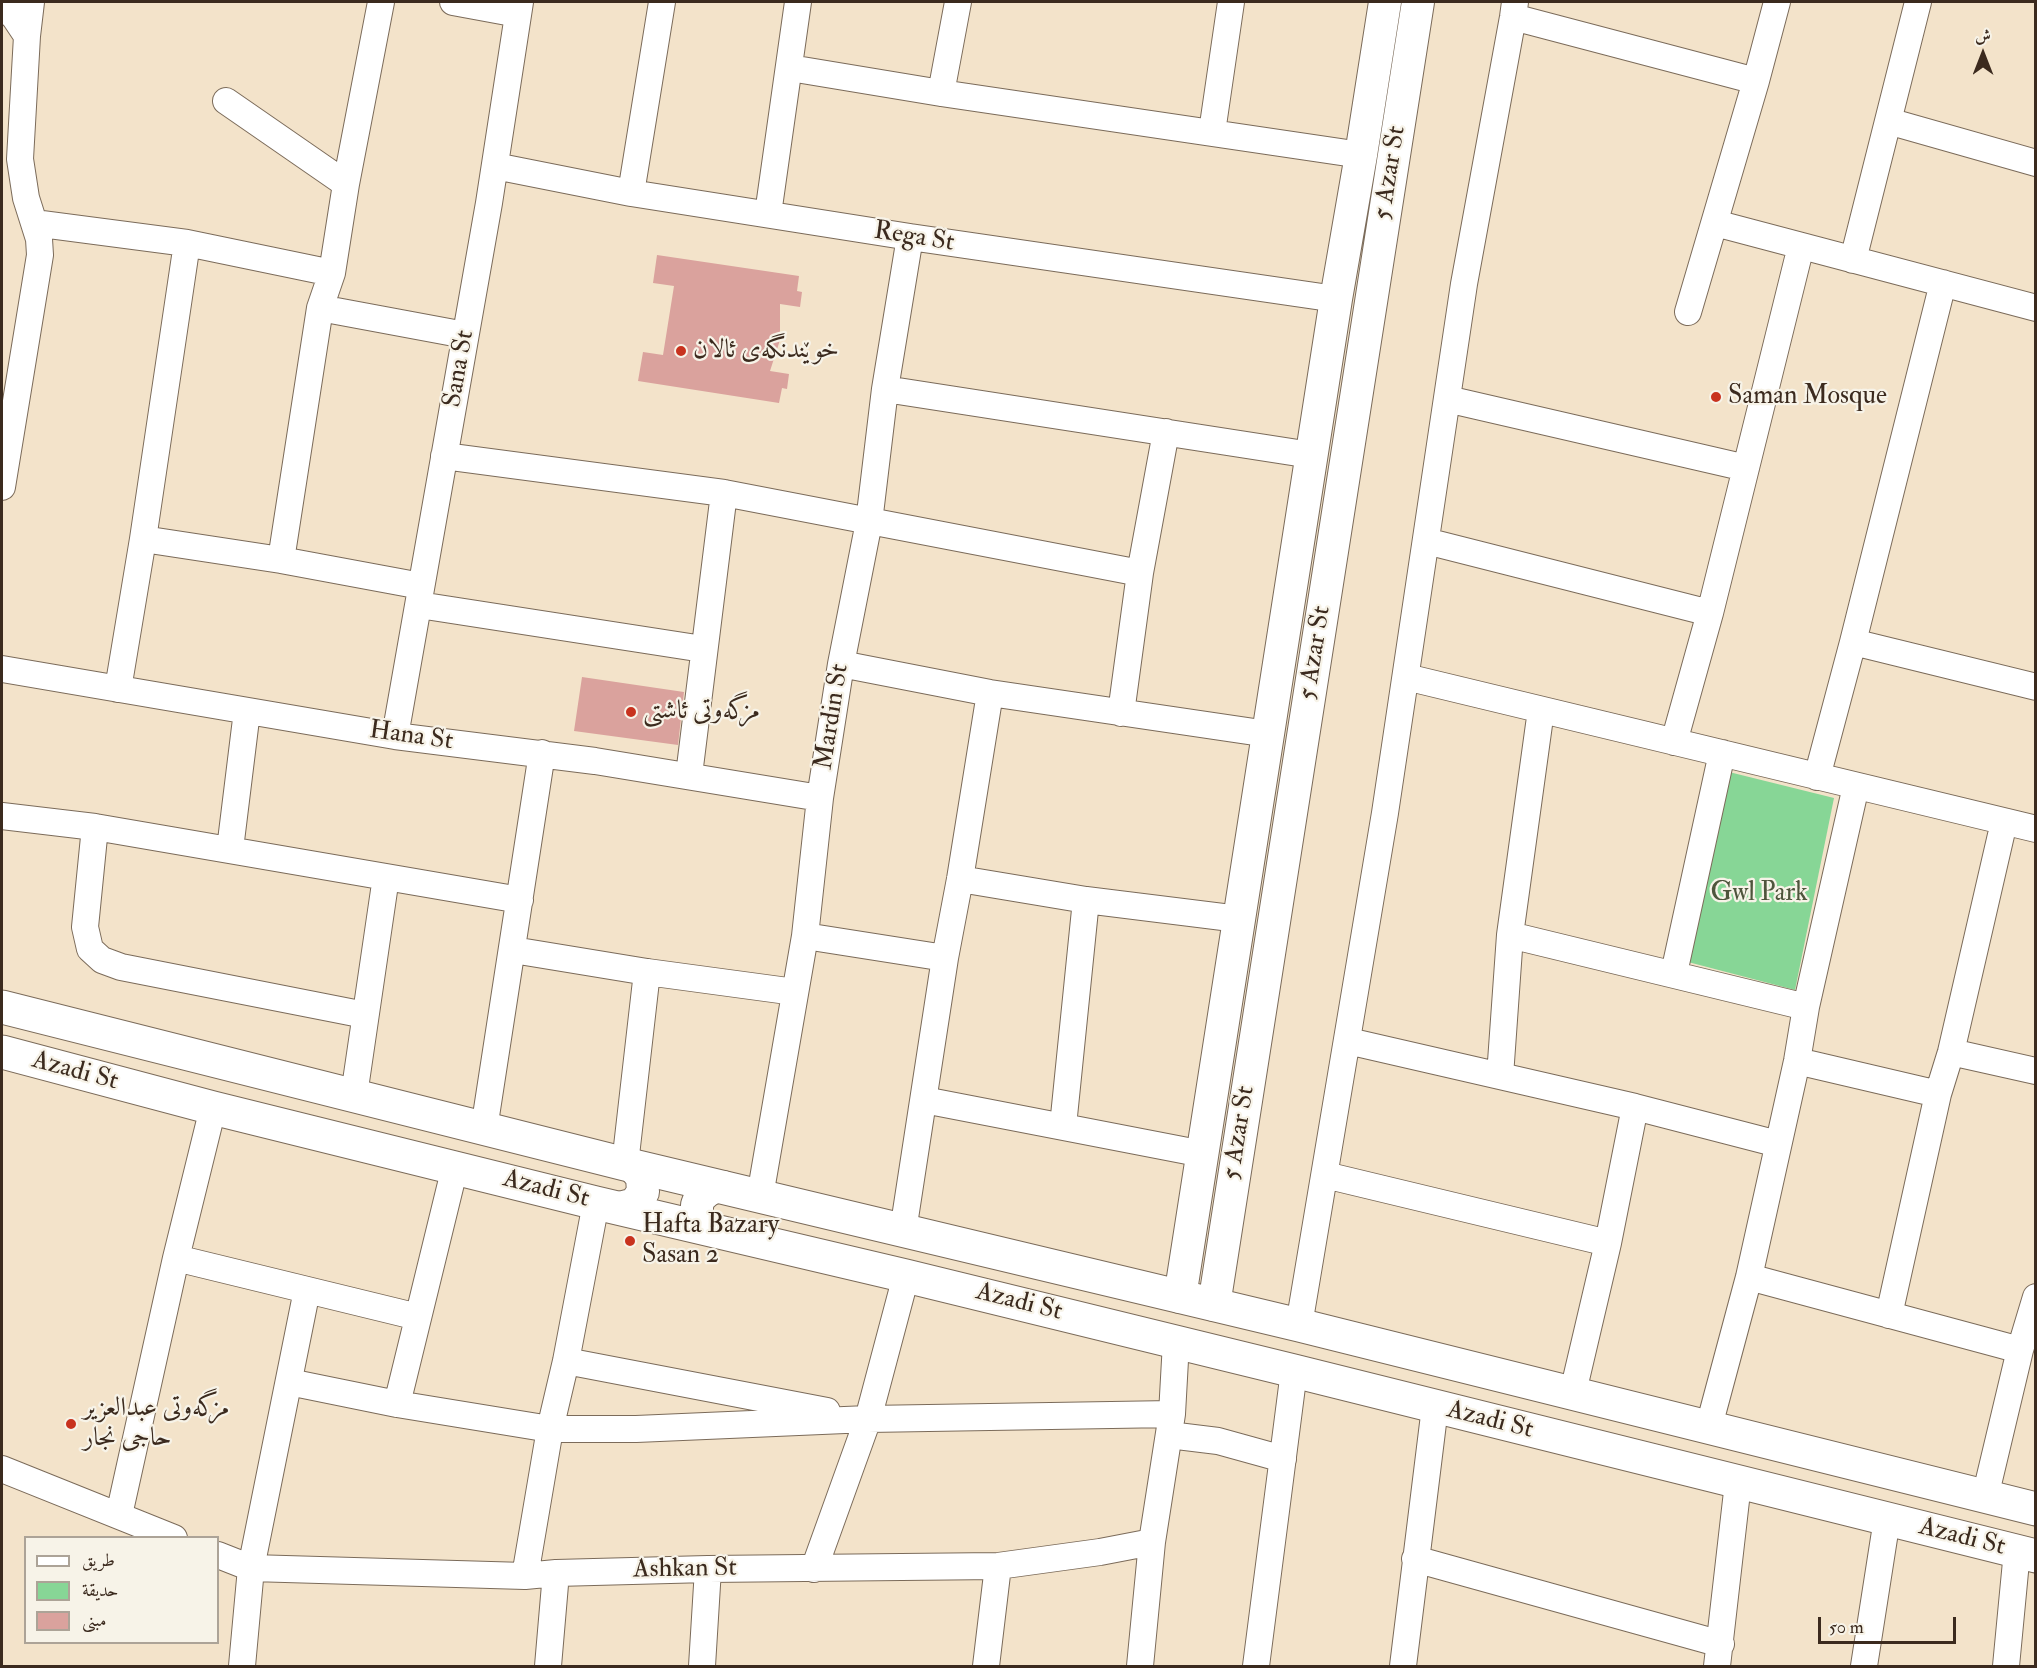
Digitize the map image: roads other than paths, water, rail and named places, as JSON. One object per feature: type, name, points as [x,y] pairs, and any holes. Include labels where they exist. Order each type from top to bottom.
[{"type":"highway","name":"Azadi St","points":[[2,1007],[629,1165],[1299,1325],[2036,1509]]},
{"type":"highway","name":"Azadi St","points":[[2,1052],[213,1108],[608,1206],[1176,1342],[2026,1554]]},
{"type":"highway","points":[[1792,1496],[1805,1487],[1810,1472],[1806,1456],[1801,1450]]},
{"type":"highway","points":[[1882,1518],[1867,1508],[1864,1494],[1865,1487],[1874,1476],[1887,1472]]},
{"type":"main road","name":"5 Azar St","points":[[1180,1297],[1311,455],[1385,2]]},
{"type":"main road","name":"5 Azar St","points":[[1214,1305],[1418,2]]},
{"type":"main road","points":[[1282,645],[1316,651]]},
{"type":"main road","points":[[608,1206],[635,1204],[643,1192],[642,1177],[629,1165]]},
{"type":"main road","points":[[715,1231],[707,1228],[701,1222],[697,1214],[697,1205],[700,1197],[707,1191],[715,1187],[723,1187]]},
{"type":"street","points":[[2,487],[40,255],[34,223],[11,158],[31,2]]},
{"type":"street","points":[[281,560],[320,308],[332,273],[346,184],[381,2]]},
{"type":"street","points":[[453,2],[519,8]]},
{"type":"street","points":[[631,193],[662,2]]},
{"type":"street","points":[[768,214],[798,2]]},
{"type":"street","points":[[941,93],[958,2]]},
{"type":"street","points":[[1212,132],[1231,2]]},
{"type":"street","points":[[1688,312],[1777,2]]},
{"type":"street","points":[[1853,260],[1918,2]]},
{"type":"street","points":[[2,4],[27,36]]},
{"type":"street","name":"Sana St","points":[[395,736],[495,166],[519,8]]},
{"type":"street","points":[[1299,1325],[1348,1041],[1406,677],[1464,284],[1514,9],[1756,81]]},
{"type":"street","points":[[790,68],[941,93],[1361,155]]},
{"type":"street","points":[[226,101],[346,184]]},
{"type":"street","points":[[1888,121],[2036,163]]},
{"type":"street","name":"Rega St","points":[[495,166],[631,193],[910,237],[1336,299]]},
{"type":"street","points":[[34,223],[187,243],[332,273]]},
{"type":"street","points":[[1715,223],[2036,308]]},
{"type":"street","name":"Mardin St","points":[[760,1196],[805,936],[820,798],[841,664],[869,522],[885,389],[910,237]]},
{"type":"street","points":[[118,689],[187,243]]},
{"type":"street","points":[[1674,742],[1710,614],[1801,246]]},
{"type":"street","points":[[1817,777],[1943,283]]},
{"type":"street","points":[[320,308],[465,335]]},
{"type":"street","points":[[885,389],[1311,455]]},
{"type":"street","points":[[1447,399],[1746,468]]},
{"type":"street","points":[[1121,713],[1140,573],[1166,432]]},
{"type":"street","points":[[444,456],[724,493],[1140,573]]},
{"type":"street","points":[[689,775],[724,493]]},
{"type":"street","points":[[143,539],[281,560],[420,596],[703,649]]},
{"type":"street","points":[[1426,541],[1710,614]]},
{"type":"street","points":[[1853,642],[2036,687]]},
{"type":"street","points":[[841,664],[990,693],[1268,734]]},
{"type":"street","name":"Hana St","points":[[2,669],[395,736],[542,753],[820,798]]},
{"type":"street","points":[[1406,677],[2036,829]]},
{"type":"street","points":[[903,1231],[945,958],[990,693]]},
{"type":"street","points":[[1500,1076],[1510,935],[1541,710]]},
{"type":"street","points":[[231,849],[247,711]]},
{"type":"street","points":[[484,1129],[542,753]]},
{"type":"street","points":[[1674,973],[1722,753]]},
{"type":"street","points":[[1708,1426],[1749,1277],[1856,786]]},
{"type":"street","points":[[2,816],[95,827],[231,849],[520,900]]},
{"type":"street","points":[[1888,1315],[1938,1094],[1951,1052],[2004,822]]},
{"type":"street","points":[[95,827],[85,927],[90,949],[102,960],[121,967],[365,1015]]},
{"type":"street","points":[[354,1095],[387,877]]},
{"type":"street","points":[[960,879],[1086,900],[1239,919]]},
{"type":"street","points":[[1063,1126],[1086,900]]},
{"type":"street","points":[[1510,935],[1674,973],[1806,1007]]},
{"type":"street","points":[[805,936],[945,958]]},
{"type":"street","points":[[513,950],[647,972],[795,992]]},
{"type":"street","points":[[629,1165],[647,972]]},
{"type":"street","points":[[1348,1041],[1635,1107],[1778,1144]]},
{"type":"street","points":[[1951,1052],[2036,1071]]},
{"type":"street","points":[[1797,1061],[1938,1094]]},
{"type":"street","points":[[924,1100],[1203,1154]]},
{"type":"street","points":[[1573,1392],[1608,1243],[1635,1107]]},
{"type":"street","points":[[119,1515],[176,1258],[213,1108]]},
{"type":"street","points":[[397,1404],[456,1167]]},
{"type":"street","points":[[1324,1175],[1608,1243]]},
{"type":"street","points":[[525,1576],[550,1429],[566,1360],[608,1206]]},
{"type":"street","points":[[176,1258],[418,1317]]},
{"type":"street","points":[[814,1569],[868,1419],[906,1276]]},
{"type":"street","points":[[1749,1277],[2020,1350]]},
{"type":"street","points":[[242,1666],[251,1568],[307,1290]]},
{"type":"street","points":[[1985,1497],[2020,1350],[2036,1297]]},
{"type":"street","points":[[1140,1666],[1152,1542],[1170,1425],[1176,1342]]},
{"type":"street","points":[[566,1360],[868,1419]]},
{"type":"street","points":[[1256,1666],[1294,1371]]},
{"type":"street","points":[[289,1382],[397,1404],[550,1429],[636,1429],[868,1419],[1170,1425],[1283,1459]]},
{"type":"street","points":[[1403,1666],[1435,1407]]},
{"type":"street","points":[[2,1469],[169,1536]]},
{"type":"street","points":[[1415,1559],[1719,1655],[1738,1483]]},
{"type":"street","points":[[1864,1666],[1882,1518]]},
{"type":"street","name":"Ashkan St","points":[[219,1555],[251,1568],[525,1576],[556,1573],[708,1569],[998,1566],[1100,1552],[1152,1542]]},
{"type":"street","points":[[2006,1666],[2026,1554]]},
{"type":"street","points":[[986,1666],[998,1566]]},
{"type":"street","points":[[702,1666],[708,1569]]},
{"type":"street","points":[[548,1666],[556,1573]]},
{"type":"place","name":"خوێندنگەی ئالان","points":[[681,351]]},
{"type":"place","name":"Saman Mosque","points":[[1716,397]]},
{"type":"place","name":"مزگەوتی ئاشتی","points":[[631,712]]},
{"type":"place","name":"Hafta Bazary Sasan 2","points":[[630,1241]]},
{"type":"place","name":"مزگەوتی عبدالعزير حاجی نجار","points":[[71,1424]]},
{"type":"park label","name":"Gwl Park","points":[[1759,894]]}]
